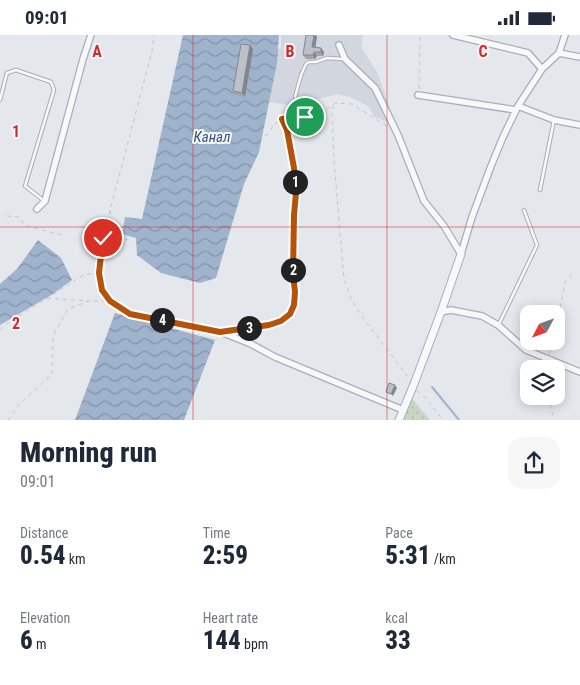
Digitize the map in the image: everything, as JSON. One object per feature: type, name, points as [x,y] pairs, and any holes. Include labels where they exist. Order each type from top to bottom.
[{"type":"street","points":[[37,209],[45,201],[91,35]]},
{"type":"street","points":[[453,35],[528,53],[542,69]]},
{"type":"street","points":[[399,420],[441,312],[491,166],[517,108],[542,69],[559,53],[565,35]]},
{"type":"street","points":[[338,45],[345,59],[375,89],[395,130],[424,201],[444,226],[461,254]]},
{"type":"street","points":[[559,53],[580,57]]},
{"type":"street","points":[[418,95],[517,108],[554,120],[580,125]]},
{"type":"street","points":[[103,237],[99,273],[102,290],[110,301],[130,314],[220,332],[403,410]]},
{"type":"street","points":[[441,312],[451,310],[482,316],[498,325],[526,350],[580,373]]},
{"type":"lane","points":[[295,97],[306,64],[327,58],[345,59]]},
{"type":"lane","points":[[0,100],[8,73],[16,70],[51,82],[54,90],[26,186],[45,201]]},
{"type":"lane","points":[[540,190],[554,120]]},
{"type":"lane","points":[[498,325],[537,245],[524,210]]},
{"type":"path","points":[[131,237],[121,241],[103,237],[152,51],[154,35]]},
{"type":"path","points":[[418,95],[420,35]]},
{"type":"path","points":[[265,135],[282,119],[305,117],[325,110],[336,103],[352,104],[395,130]]},
{"type":"path","points":[[332,105],[334,160],[344,279],[352,301],[366,322],[413,386],[423,395],[443,420]]},
{"type":"path","points":[[220,332],[269,325],[281,321],[290,314],[294,305],[294,215],[296,193],[294,168],[287,130],[282,119]]},
{"type":"path","points":[[110,209],[113,228],[116,234],[121,237],[121,241]]},
{"type":"path","points":[[7,216],[19,217],[24,225],[62,235]]},
{"type":"path","points":[[0,330],[3,326],[86,274],[99,273]]},
{"type":"path","points":[[561,305],[565,282],[573,273]]},
{"type":"path","points":[[47,298],[110,301]]},
{"type":"path","points":[[8,420],[20,404],[52,374],[54,335],[68,309],[89,301]]},
{"type":"path","points":[[550,405],[554,420]]},
{"type":"shaded area","points":[[281,35],[363,35],[361,47],[377,72],[394,119],[386,121],[375,117],[368,106],[339,94],[291,105],[234,98],[240,43],[281,49]]},
{"type":"green space","points":[[410,396],[430,420],[401,420]]},
{"type":"water","name":"Канал","points":[[183,35],[279,35],[277,63],[259,152],[244,184],[216,278],[200,283],[161,273],[137,255],[136,238],[122,234],[125,217],[142,219]]},
{"type":"water","points":[[38,240],[61,258],[72,280],[53,294],[0,325],[0,284],[17,269]]},
{"type":"water","points":[[115,313],[215,340],[184,420],[75,420]]},
{"type":"building","points":[[306,35],[314,35],[312,47],[321,48],[321,52],[314,52],[313,55],[303,55]]},
{"type":"building","points":[[241,44],[250,45],[242,93],[233,91]]},
{"type":"building","points":[[389,383],[395,385],[391,394],[386,392]]},
{"type":"waterway","points":[[432,387],[459,420]]},
{"type":"route","points":[[103,238],[99,273],[102,290],[110,301],[130,314],[220,332],[269,325],[281,321],[290,314],[294,305],[294,215],[296,193],[294,168],[287,130],[282,119],[305,117]]}]
